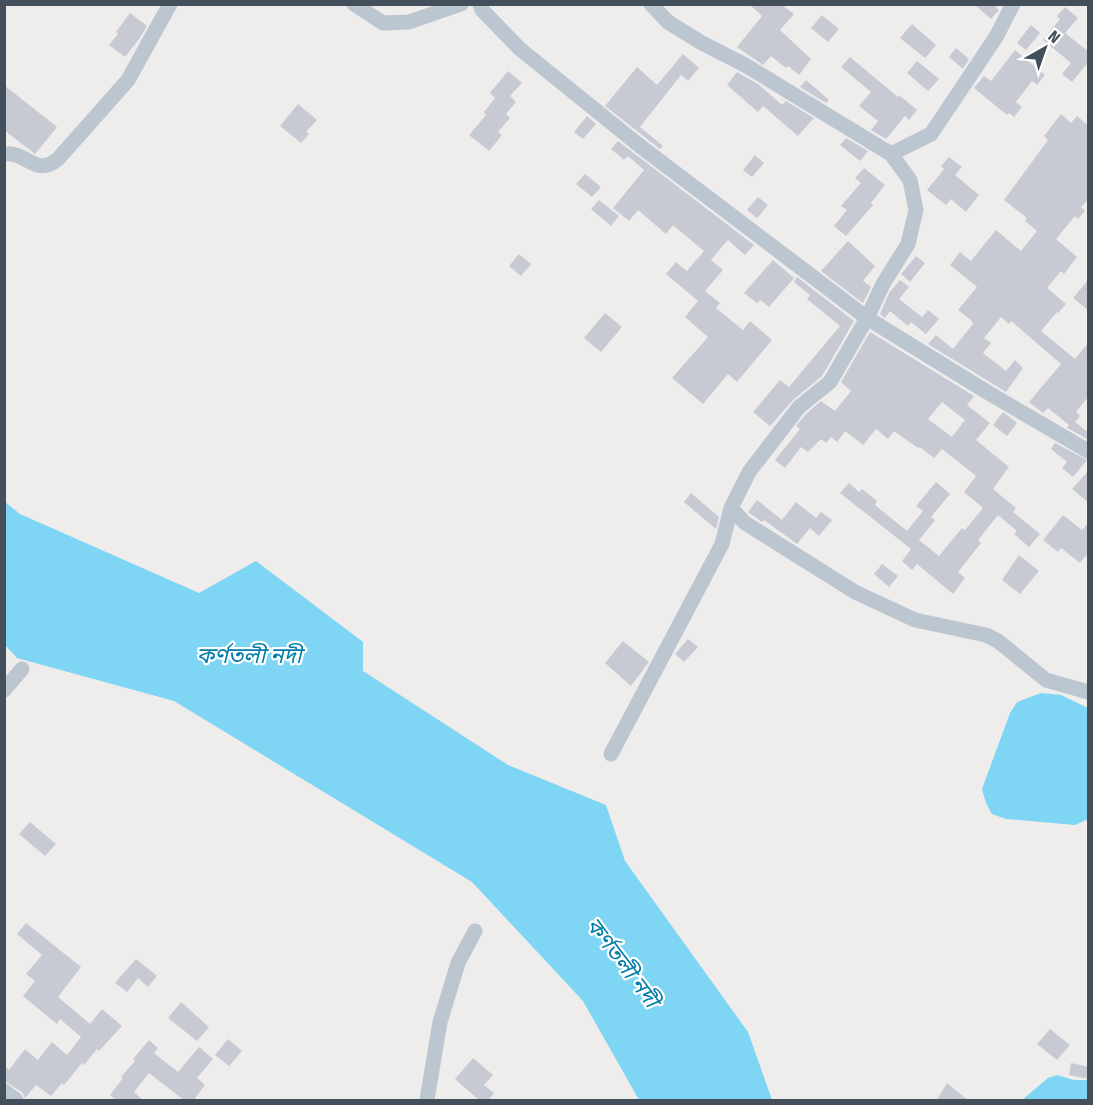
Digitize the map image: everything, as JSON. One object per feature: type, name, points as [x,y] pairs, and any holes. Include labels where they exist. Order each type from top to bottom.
[{"type":"street","points":[[4,154],[15,154],[40,167],[50,166],[58,159],[128,80],[170,4]]},
{"type":"street","points":[[354,4],[383,23],[409,22],[461,4]]},
{"type":"street","points":[[480,4],[482,10],[520,49],[640,146],[867,318],[987,392],[1089,450]]},
{"type":"street","points":[[611,754],[722,544],[731,508],[749,472],[799,407],[830,382],[867,318],[883,284],[908,244],[916,210],[910,180],[891,154],[745,65],[668,22],[651,4]]},
{"type":"street","points":[[891,154],[931,134],[996,37],[1013,4]]},
{"type":"street","points":[[731,508],[745,523],[855,592],[915,620],[986,635],[998,641],[1046,680],[1089,692]]},
{"type":"street","points":[[4,690],[22,669]]},
{"type":"street","points":[[427,1101],[440,1022],[458,963],[475,932]]},
{"type":"street","points":[[4,1091],[16,1101]]},
{"type":"water","name":"কর্ণতলী নদী","points":[[4,501],[20,514],[199,593],[256,561],[363,642],[363,671],[508,765],[606,805],[625,861],[748,1032],[772,1100],[639,1100],[583,1001],[472,882],[174,701],[17,658],[5,645]]},
{"type":"water","points":[[1041,693],[1061,695],[1088,708],[1088,819],[1075,825],[1006,819],[992,814],[982,789],[1010,713],[1017,702]]},
{"type":"water","points":[[1057,1075],[1074,1080],[1088,1080],[1088,1100],[1022,1100],[1048,1078]]},
{"type":"building","points":[[749,4],[782,5],[794,14],[780,30],[811,59],[799,75],[771,56],[763,65],[737,47],[762,16]]},
{"type":"building","points":[[974,4],[993,4],[999,10],[991,19]]},
{"type":"building","points":[[1065,7],[1078,18],[1065,33],[1089,52],[1089,61],[1072,82],[1062,74],[1071,63],[1043,40],[1060,19],[1057,16]]},
{"type":"building","points":[[130,13],[147,26],[125,57],[109,45]]},
{"type":"building","points":[[822,15],[839,29],[828,42],[811,28]]},
{"type":"building","points":[[912,24],[936,45],[925,58],[900,38]]},
{"type":"building","points":[[1031,25],[1040,33],[1026,50],[1017,43]]},
{"type":"building","points":[[956,48],[969,59],[963,69],[949,57]]},
{"type":"building","points":[[1015,50],[1045,75],[1037,85],[1032,81],[1016,102],[1022,107],[1014,117],[1009,113],[1007,115],[974,88],[984,76],[991,81]]},
{"type":"building","points":[[683,54],[699,68],[688,81],[681,75],[640,127],[663,146],[660,149],[605,106],[637,67],[657,85]]},
{"type":"building","points":[[850,57],[917,110],[909,120],[905,116],[886,139],[871,130],[878,121],[859,106],[871,92],[841,67]]},
{"type":"building","points":[[917,61],[939,79],[928,91],[907,73]]},
{"type":"building","points":[[508,71],[522,83],[510,96],[516,102],[506,114],[510,118],[498,132],[502,135],[489,151],[469,135],[486,115],[484,112],[495,98],[490,93]]},
{"type":"building","points":[[737,72],[758,84],[782,105],[786,101],[814,118],[798,136],[763,106],[758,112],[727,85]]},
{"type":"building","points":[[806,80],[829,100],[826,103],[800,87]]},
{"type":"building","points":[[4,85],[57,127],[35,154],[4,130]]},
{"type":"building","points":[[298,104],[317,120],[306,132],[309,134],[301,143],[280,126]]},
{"type":"building","points":[[1061,114],[1071,123],[1077,116],[1089,126],[1089,198],[1081,207],[1085,211],[1078,219],[1075,216],[1056,239],[1077,257],[1064,274],[1061,271],[1047,288],[1066,304],[1041,331],[1075,359],[1089,342],[1088,397],[1076,412],[1080,416],[1075,422],[1089,433],[1089,440],[1067,428],[1069,425],[1048,408],[1043,413],[1029,402],[1061,364],[1011,321],[1009,324],[1001,317],[984,338],[991,343],[983,353],[1006,371],[1015,360],[1023,368],[1006,392],[928,344],[936,335],[953,349],[973,324],[958,310],[977,287],[950,265],[960,252],[971,261],[996,230],[1021,251],[1037,231],[1025,221],[1027,218],[1004,200],[1048,140],[1044,136]]},
{"type":"building","points":[[587,116],[596,124],[583,139],[574,132]]},
{"type":"building","points":[[846,138],[868,151],[860,161],[840,145]]},
{"type":"building","points":[[618,141],[754,245],[745,255],[728,240],[711,260],[723,270],[705,291],[720,303],[716,308],[743,330],[750,321],[772,340],[737,382],[728,374],[703,404],[672,378],[708,337],[685,317],[698,301],[666,274],[676,262],[687,271],[704,251],[673,225],[666,234],[638,210],[629,221],[613,208],[644,170],[628,156],[624,160],[611,149]]},
{"type":"building","points":[[755,155],[764,163],[752,177],[743,170]]},
{"type":"building","points":[[949,157],[962,167],[955,175],[979,195],[966,212],[951,199],[946,205],[927,190],[944,169],[941,166]]},
{"type":"building","points":[[864,168],[885,185],[871,203],[873,205],[846,236],[834,226],[847,210],[841,206],[861,183],[855,178]]},
{"type":"building","points":[[585,174],[601,187],[592,197],[576,184]]},
{"type":"building","points":[[758,197],[768,205],[757,218],[747,210]]},
{"type":"building","points":[[599,200],[619,216],[611,226],[591,209]]},
{"type":"building","points":[[848,241],[875,266],[863,281],[871,287],[863,303],[821,271]]},
{"type":"building","points":[[519,254],[531,264],[521,276],[509,266]]},
{"type":"building","points":[[916,256],[925,263],[910,282],[901,274]]},
{"type":"building","points":[[773,260],[794,278],[769,307],[760,300],[757,303],[744,293]]},
{"type":"building","points":[[797,277],[854,321],[822,376],[793,400],[770,426],[753,412],[780,380],[789,387],[840,326],[807,299],[810,295],[794,282]]},
{"type":"building","points":[[1089,279],[1089,311],[1073,298]]},
{"type":"building","points":[[900,280],[909,287],[899,299],[922,317],[928,310],[939,319],[926,334],[911,322],[908,326],[890,311],[885,318],[880,314],[889,293]]},
{"type":"building","points":[[605,313],[622,327],[601,352],[584,338]]},
{"type":"building","points":[[870,332],[974,396],[967,405],[990,423],[976,440],[1009,467],[993,489],[1016,508],[1013,512],[1040,534],[1029,547],[1014,534],[1017,531],[998,515],[978,540],[981,543],[958,572],[965,578],[953,594],[917,564],[912,570],[902,561],[911,549],[840,493],[849,483],[859,492],[862,489],[877,501],[875,505],[907,531],[923,511],[916,506],[936,482],[950,494],[931,517],[935,520],[919,540],[939,556],[962,528],[965,530],[983,508],[964,492],[976,476],[942,449],[934,458],[894,431],[888,439],[876,429],[863,445],[845,431],[837,442],[831,437],[826,443],[821,439],[808,452],[801,447],[785,468],[775,460],[800,429],[796,426],[821,401],[835,411],[851,391],[841,382]],"holes":[[[942,402],[965,420],[952,437],[928,419]]]},
{"type":"building","points":[[1003,412],[1017,423],[1007,436],[993,425]]},
{"type":"building","points":[[1055,443],[1087,460],[1073,477],[1062,468],[1067,462],[1051,449]]},
{"type":"building","points":[[1089,470],[1089,503],[1072,489]]},
{"type":"building","points":[[691,493],[719,517],[716,529],[684,502]]},
{"type":"building","points":[[757,500],[782,520],[796,502],[816,518],[821,512],[832,520],[819,536],[810,528],[797,544],[764,520],[762,522],[748,512]]},
{"type":"building","points":[[1063,515],[1082,530],[1089,522],[1089,552],[1080,563],[1061,548],[1058,552],[1043,540]]},
{"type":"building","points":[[1019,555],[1039,571],[1020,594],[1002,580]]},
{"type":"building","points":[[882,564],[898,576],[889,587],[874,574]]},
{"type":"building","points":[[688,639],[698,647],[684,662],[675,654]]},
{"type":"building","points":[[623,641],[649,662],[631,686],[605,663]]},
{"type":"building","points":[[30,822],[56,844],[45,856],[19,834]]},
{"type":"building","points":[[26,923],[81,967],[58,997],[90,1024],[102,1009],[122,1026],[51,1096],[36,1085],[25,1098],[22,1092],[4,1081],[4,1066],[9,1070],[25,1049],[38,1060],[52,1042],[67,1055],[81,1037],[60,1019],[57,1024],[23,996],[35,981],[26,974],[42,955],[17,934]]},
{"type":"building","points":[[136,959],[157,976],[148,987],[138,978],[127,992],[115,983]]},
{"type":"building","points":[[181,1002],[209,1027],[197,1041],[168,1018]]},
{"type":"building","points":[[1050,1029],[1070,1045],[1057,1060],[1037,1044]]},
{"type":"building","points":[[228,1039],[242,1051],[229,1066],[215,1055]]},
{"type":"building","points":[[149,1040],[158,1048],[154,1053],[178,1072],[199,1047],[213,1059],[197,1078],[205,1085],[193,1101],[185,1101],[149,1073],[134,1092],[144,1101],[117,1101],[110,1095],[123,1078],[121,1077],[135,1061],[133,1059]]},
{"type":"building","points":[[473,1058],[493,1075],[484,1085],[494,1093],[488,1101],[480,1101],[455,1079]]},
{"type":"building","points":[[1071,1063],[1089,1067],[1089,1079],[1069,1075]]},
{"type":"building","points":[[947,1083],[969,1101],[936,1101]]}]
